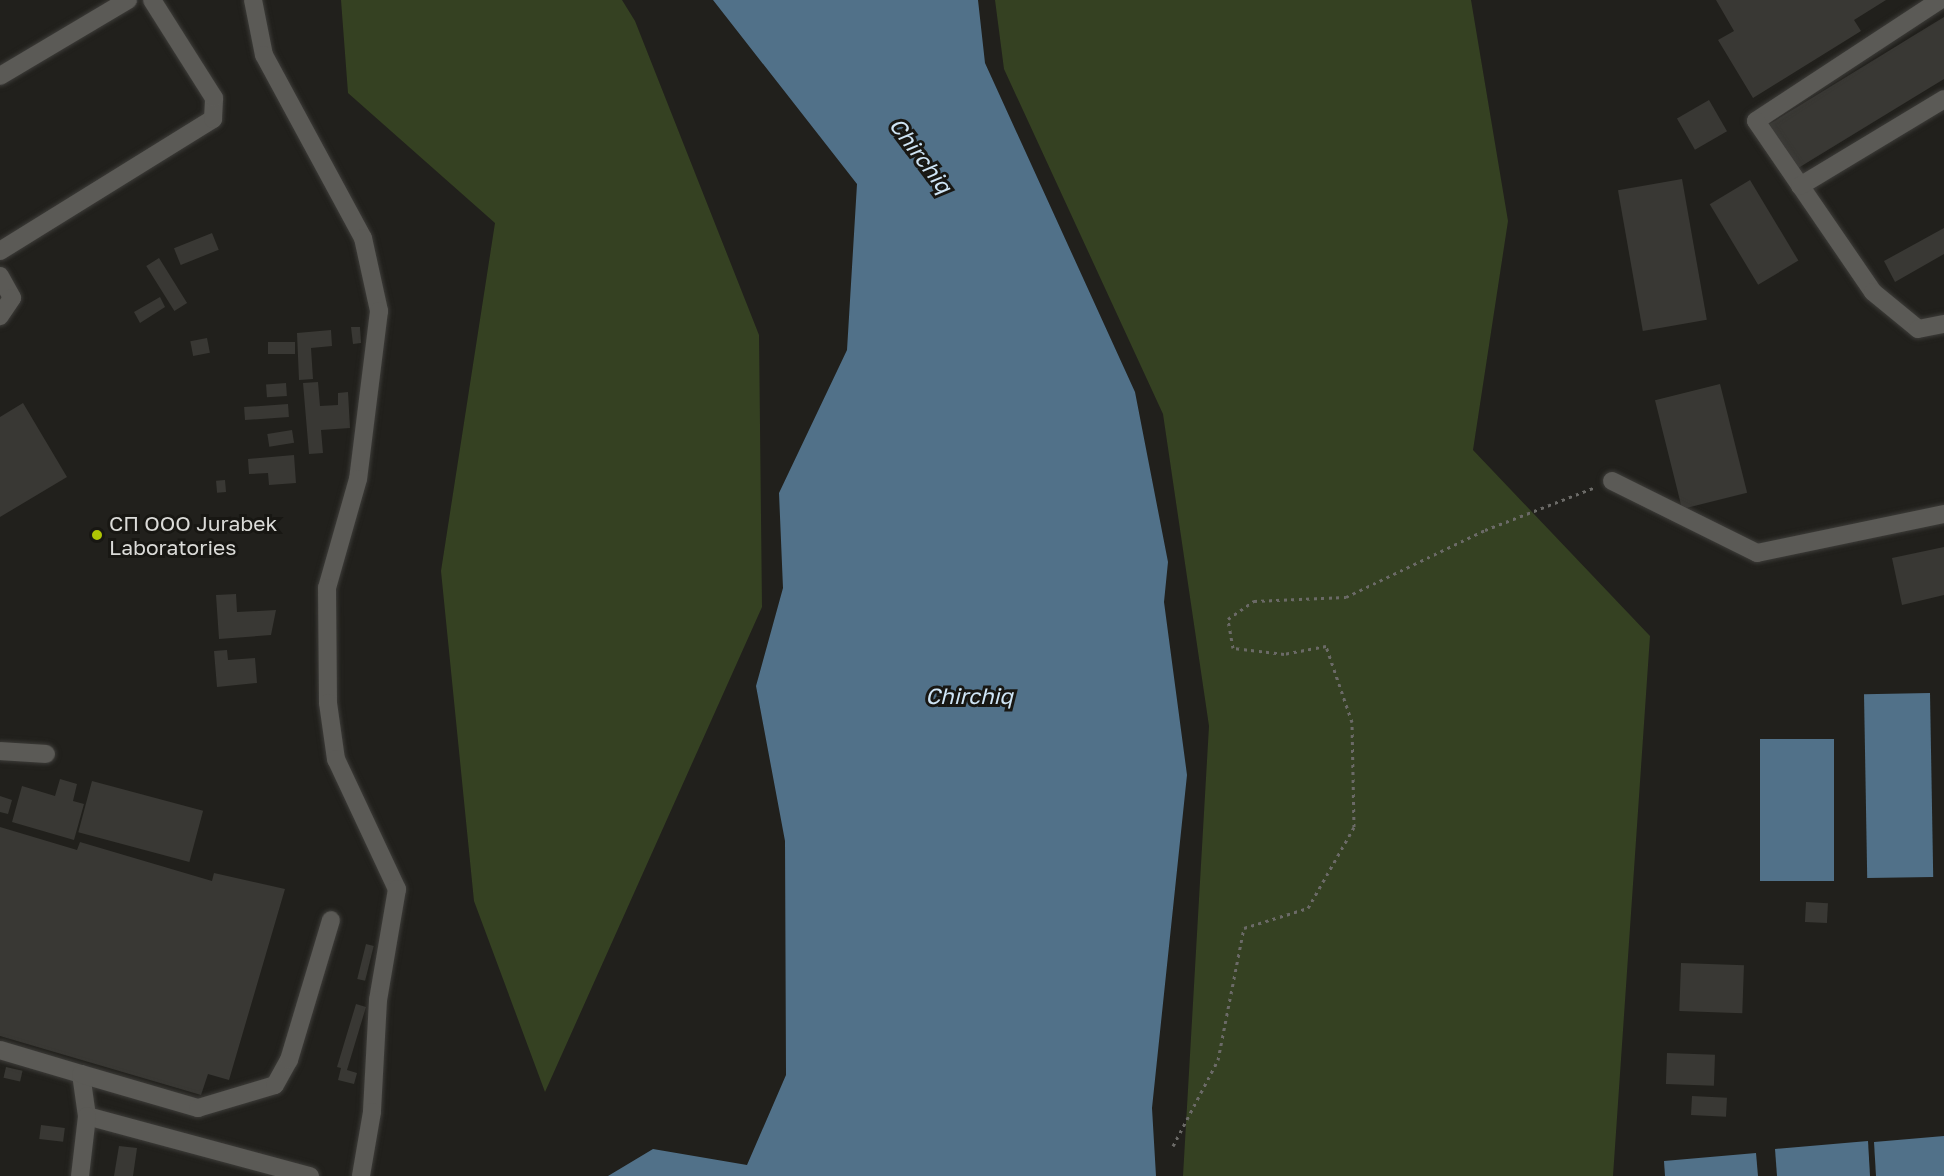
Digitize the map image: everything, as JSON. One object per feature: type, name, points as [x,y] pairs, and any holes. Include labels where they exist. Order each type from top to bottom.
[{"type":"street","points":[[0,76],[128,0]]},
{"type":"street","points":[[0,251],[213,118],[214,98],[152,0]]},
{"type":"street","points":[[253,0],[264,55],[363,238],[379,311],[358,478],[327,588],[328,703],[336,759],[397,889],[378,1000],[372,1112],[361,1176]]},
{"type":"street","points":[[1940,0],[1756,121],[1873,292],[1918,329],[1944,324]]},
{"type":"street","points":[[1800,186],[1944,99]]},
{"type":"street","points":[[0,276],[12,298],[0,316]]},
{"type":"street","points":[[1612,481],[1757,553],[1944,514]]},
{"type":"street","points":[[0,751],[46,754]]},
{"type":"street","points":[[0,1050],[198,1108],[275,1085],[289,1060],[331,920]]},
{"type":"street","points":[[80,1176],[87,1116],[81,1074]]},
{"type":"street","points":[[87,1116],[310,1176]]},
{"type":"path","points":[[1173,1146],[1218,1060],[1244,928],[1308,908],[1354,827],[1352,722],[1326,646],[1284,654],[1233,648],[1228,619],[1254,601],[1346,597],[1485,530],[1612,481]]},
{"type":"green space","points":[[341,0],[622,0],[635,21],[759,335],[762,607],[545,1092],[474,901],[441,571],[495,223],[348,93]]},
{"type":"green space","points":[[995,0],[1471,0],[1508,221],[1473,450],[1650,636],[1613,1176],[1183,1176],[1209,726],[1163,414],[1004,69]]},
{"type":"water","name":"Chirchiq","points":[[713,0],[978,0],[985,63],[1135,392],[1168,562],[1164,602],[1187,775],[1152,1108],[1156,1176],[608,1176],[653,1149],[747,1165],[786,1075],[785,841],[756,686],[783,588],[779,493],[847,350],[857,184]]},
{"type":"water","points":[[1930,693],[1933,877],[1867,878],[1864,694]]},
{"type":"water","points":[[1760,739],[1834,739],[1834,881],[1760,881]]},
{"type":"water","points":[[1944,1136],[1944,1176],[1876,1176],[1874,1142]]},
{"type":"water","points":[[1868,1141],[1870,1176],[1777,1176],[1775,1149]]},
{"type":"water","points":[[1756,1153],[1758,1176],[1665,1176],[1664,1161]]},
{"type":"building","points":[[1716,0],[1886,0],[1854,20],[1861,31],[1753,98],[1718,40],[1734,31]]},
{"type":"building","points":[[1944,17],[1944,79],[1795,170],[1768,125]]},
{"type":"building","points":[[1709,100],[1727,131],[1695,150],[1677,118]]},
{"type":"building","points":[[1682,179],[1707,320],[1643,331],[1618,190]]},
{"type":"building","points":[[1750,180],[1798,261],[1758,285],[1710,204]]},
{"type":"building","points":[[1944,228],[1944,254],[1895,282],[1884,261]]},
{"type":"building","points":[[212,233],[219,250],[181,265],[174,248]]},
{"type":"building","points":[[159,258],[187,303],[174,311],[146,266]]},
{"type":"building","points":[[160,297],[165,307],[140,323],[134,312]]},
{"type":"building","points":[[351,327],[360,327],[361,343],[353,344]]},
{"type":"building","points":[[331,330],[332,346],[311,348],[313,379],[299,380],[297,333]]},
{"type":"building","points":[[207,338],[210,353],[193,356],[190,341]]},
{"type":"building","points":[[268,342],[295,342],[295,354],[268,354]]},
{"type":"building","points":[[318,382],[320,406],[338,405],[338,393],[348,392],[350,428],[321,430],[323,453],[309,454],[303,383]]},
{"type":"building","points":[[286,383],[287,396],[267,397],[266,384]]},
{"type":"building","points":[[1720,384],[1747,493],[1682,509],[1655,400]]},
{"type":"building","points":[[23,403],[67,477],[0,517],[0,417]]},
{"type":"building","points":[[288,404],[289,417],[245,420],[244,407]]},
{"type":"building","points":[[292,430],[294,443],[269,447],[267,434]]},
{"type":"building","points":[[294,455],[296,483],[269,485],[268,473],[249,474],[248,459]]},
{"type":"building","points":[[225,480],[226,492],[217,493],[216,481]]},
{"type":"building","points":[[1944,547],[1944,595],[1902,605],[1892,558]]},
{"type":"building","points":[[236,594],[237,612],[276,610],[271,635],[219,639],[216,595]]},
{"type":"building","points":[[227,650],[228,660],[255,658],[257,683],[217,687],[214,651]]},
{"type":"building","points":[[60,779],[77,784],[73,801],[84,804],[74,840],[12,822],[22,786],[55,796]]},
{"type":"building","points":[[92,781],[203,811],[189,862],[78,832]]},
{"type":"building","points":[[0,796],[12,800],[8,814],[0,812]]},
{"type":"building","points":[[0,827],[77,850],[80,842],[212,881],[214,873],[285,889],[229,1080],[208,1074],[201,1095],[0,1036]]},
{"type":"building","points":[[1806,902],[1828,903],[1827,923],[1805,922]]},
{"type":"building","points":[[366,944],[374,946],[365,981],[357,979]]},
{"type":"building","points":[[1681,963],[1744,965],[1742,1013],[1679,1011]]},
{"type":"building","points":[[356,1004],[366,1007],[347,1070],[357,1073],[354,1084],[338,1080],[341,1068],[337,1067]]},
{"type":"building","points":[[1667,1053],[1715,1055],[1714,1086],[1666,1084]]},
{"type":"building","points":[[6,1067],[23,1071],[20,1082],[4,1078]]},
{"type":"building","points":[[1692,1096],[1727,1098],[1726,1117],[1691,1115]]},
{"type":"building","points":[[41,1125],[65,1128],[63,1142],[39,1139]]},
{"type":"building","points":[[119,1146],[137,1148],[133,1176],[114,1176]]},
{"type":"place","name":"СП ООО Jurabek Laboratories","points":[[97,535]]}]
